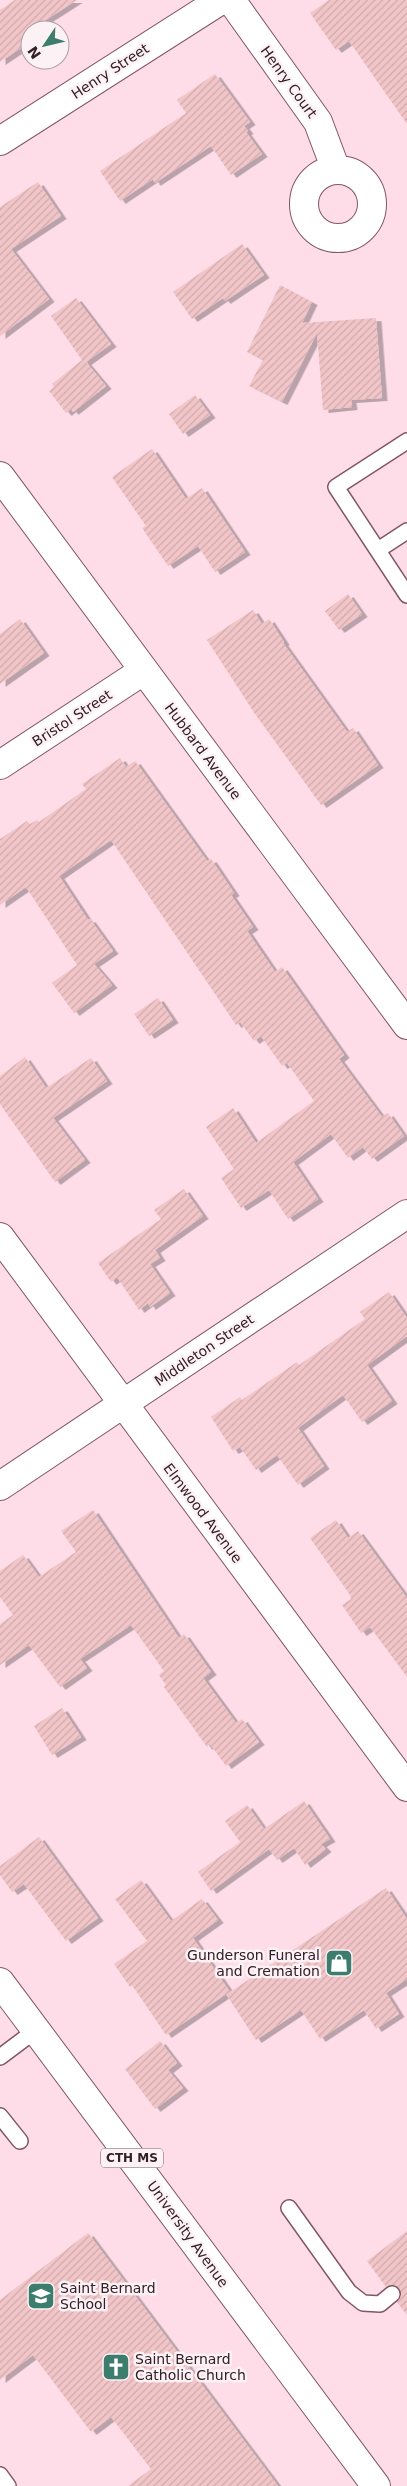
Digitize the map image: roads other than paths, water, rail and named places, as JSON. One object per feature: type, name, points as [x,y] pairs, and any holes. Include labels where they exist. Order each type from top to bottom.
[{"type":"street","name":"Henry Street","points":[[0,141],[221,0]]},
{"type":"street","name":"Henry Court","points":[[231,0],[318,122],[336,170]]},
{"type":"street","name":"Hubbard Avenue","points":[[0,476],[407,1025]]},
{"type":"street","name":"Bristol Street","points":[[0,765],[143,671]]},
{"type":"street","name":"Middleton Street","points":[[0,1486],[407,1214]]},
{"type":"street","name":"Elmwood Avenue","points":[[0,1238],[407,1788]]},
{"type":"street","name":"University Avenue","points":[[0,1982],[376,2486]]},
{"type":"lane","points":[[407,441],[336,488],[407,595]]},
{"type":"lane","points":[[378,550],[407,531]]},
{"type":"lane","points":[[0,2057],[36,2030]]},
{"type":"lane","points":[[0,2116],[20,2141]]},
{"type":"lane","points":[[289,2208],[349,2292],[363,2303],[380,2304],[392,2294]]},
{"type":"lane","points":[[0,2475],[8,2486]]},
{"type":"place","name":"Gunderson Funeral and Cremation","points":[[339,1963]]},
{"type":"place","name":"Saint Bernard School","points":[[41,2296]]},
{"type":"place","name":"Saint Bernard Catholic Church","points":[[116,2367]]}]
